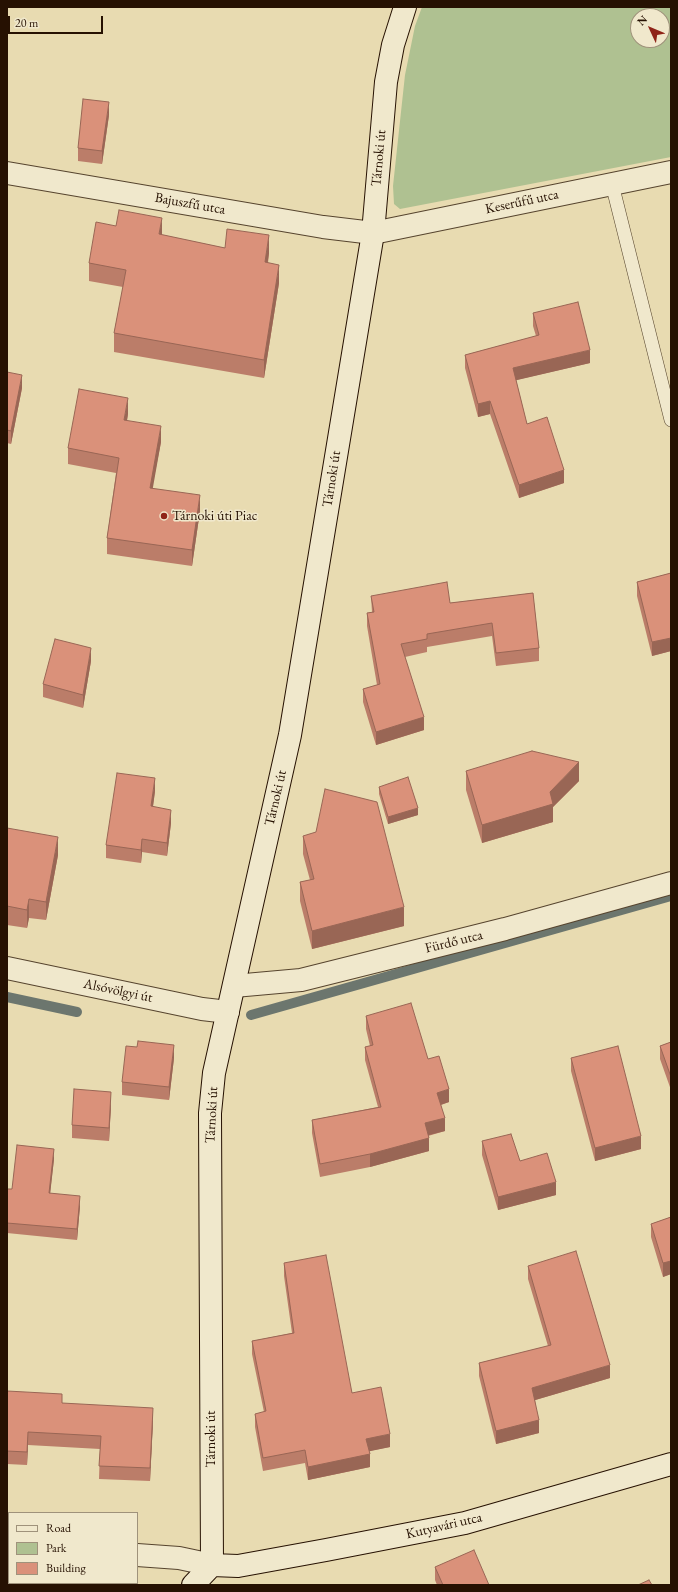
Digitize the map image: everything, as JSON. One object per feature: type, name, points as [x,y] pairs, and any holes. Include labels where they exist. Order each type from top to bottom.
[{"type":"street","name":"Tárnoki út","points":[[212,1565],[210,1113],[214,1073],[290,735],[373,233],[386,82],[393,45],[405,7]]},
{"type":"street","name":"Keserűfű utca","points":[[373,233],[671,172]]},
{"type":"street","name":"Bajuszfű utca","points":[[7,173],[323,227],[373,233]]},
{"type":"street","name":"Fürdő utca","points":[[234,986],[301,980],[505,929],[671,883]]},
{"type":"street","name":"Alsóvölgyi út","points":[[7,968],[228,1012]]},
{"type":"street","name":"Kutyavári utca","points":[[138,1555],[179,1558],[212,1565],[238,1566],[465,1523],[671,1464]]},
{"type":"street","points":[[193,1585],[212,1565]]},
{"type":"lane","points":[[612,184],[671,420]]},
{"type":"green space","points":[[422,7],[671,7],[671,157],[400,209],[394,204],[393,186],[405,75],[415,26]]},
{"type":"building","points":[[83,99],[109,102],[102,151],[78,148]]},
{"type":"building","points":[[119,210],[162,218],[159,234],[225,248],[227,229],[269,235],[265,262],[279,265],[264,360],[114,333],[126,270],[89,263],[96,222],[116,226]]},
{"type":"building","points":[[578,302],[590,350],[513,368],[527,424],[547,417],[564,470],[519,485],[490,401],[478,404],[465,355],[539,335],[533,313]]},
{"type":"building","points":[[7,372],[22,375],[11,431],[7,430]]},
{"type":"building","points":[[79,389],[128,398],[124,420],[161,426],[150,488],[200,495],[192,550],[107,538],[119,458],[68,448]]},
{"type":"building","points":[[671,573],[671,638],[652,642],[637,582]]},
{"type":"building","points":[[447,582],[450,603],[533,593],[539,648],[496,653],[492,623],[427,634],[427,639],[401,644],[424,717],[376,732],[363,689],[380,684],[367,613],[374,612],[371,596]]},
{"type":"building","points":[[55,639],[91,648],[83,695],[43,684]]},
{"type":"building","points":[[532,751],[579,762],[550,792],[553,804],[482,825],[466,771]]},
{"type":"building","points":[[117,773],[155,778],[151,806],[171,810],[167,843],[142,839],[141,850],[106,845]]},
{"type":"building","points":[[408,777],[418,808],[388,817],[379,787]]},
{"type":"building","points":[[325,789],[377,802],[404,907],[312,931],[300,882],[314,879],[303,836],[316,832]]},
{"type":"building","points":[[7,828],[58,837],[46,902],[29,899],[27,910],[7,906]]},
{"type":"building","points":[[411,1003],[428,1059],[439,1056],[449,1089],[437,1093],[445,1118],[425,1123],[429,1138],[370,1154],[320,1164],[312,1120],[381,1107],[365,1047],[373,1045],[366,1016]]},
{"type":"building","points":[[138,1041],[174,1045],[169,1087],[122,1082],[126,1046],[137,1047]]},
{"type":"building","points":[[671,1042],[671,1077],[660,1046]]},
{"type":"building","points":[[618,1046],[641,1136],[595,1148],[571,1058]]},
{"type":"building","points":[[74,1089],[111,1092],[109,1128],[72,1125]]},
{"type":"building","points":[[511,1134],[520,1161],[547,1153],[556,1182],[498,1197],[482,1141]]},
{"type":"building","points":[[17,1145],[54,1149],[49,1193],[80,1196],[77,1229],[7,1223],[7,1189],[12,1189]]},
{"type":"building","points":[[671,1217],[671,1261],[663,1263],[651,1224]]},
{"type":"building","points":[[576,1251],[610,1365],[532,1388],[539,1420],[496,1431],[479,1363],[551,1345],[528,1266]]},
{"type":"building","points":[[326,1255],[352,1393],[381,1387],[390,1434],[366,1439],[370,1454],[308,1467],[305,1450],[263,1458],[255,1414],[266,1411],[252,1341],[294,1333],[284,1263]]},
{"type":"building","points":[[7,1391],[62,1394],[62,1403],[153,1408],[150,1468],[99,1466],[101,1436],[28,1432],[27,1452],[7,1451]]},
{"type":"building","points":[[474,1550],[489,1585],[443,1585],[435,1567]]},
{"type":"building","points":[[649,1580],[652,1585],[638,1585]]},
{"type":"waterway","points":[[251,1015],[671,896]]},
{"type":"waterway","points":[[7,997],[77,1012]]},
{"type":"place","name":"Tárnoki úti Piac","points":[[164,516]]}]
